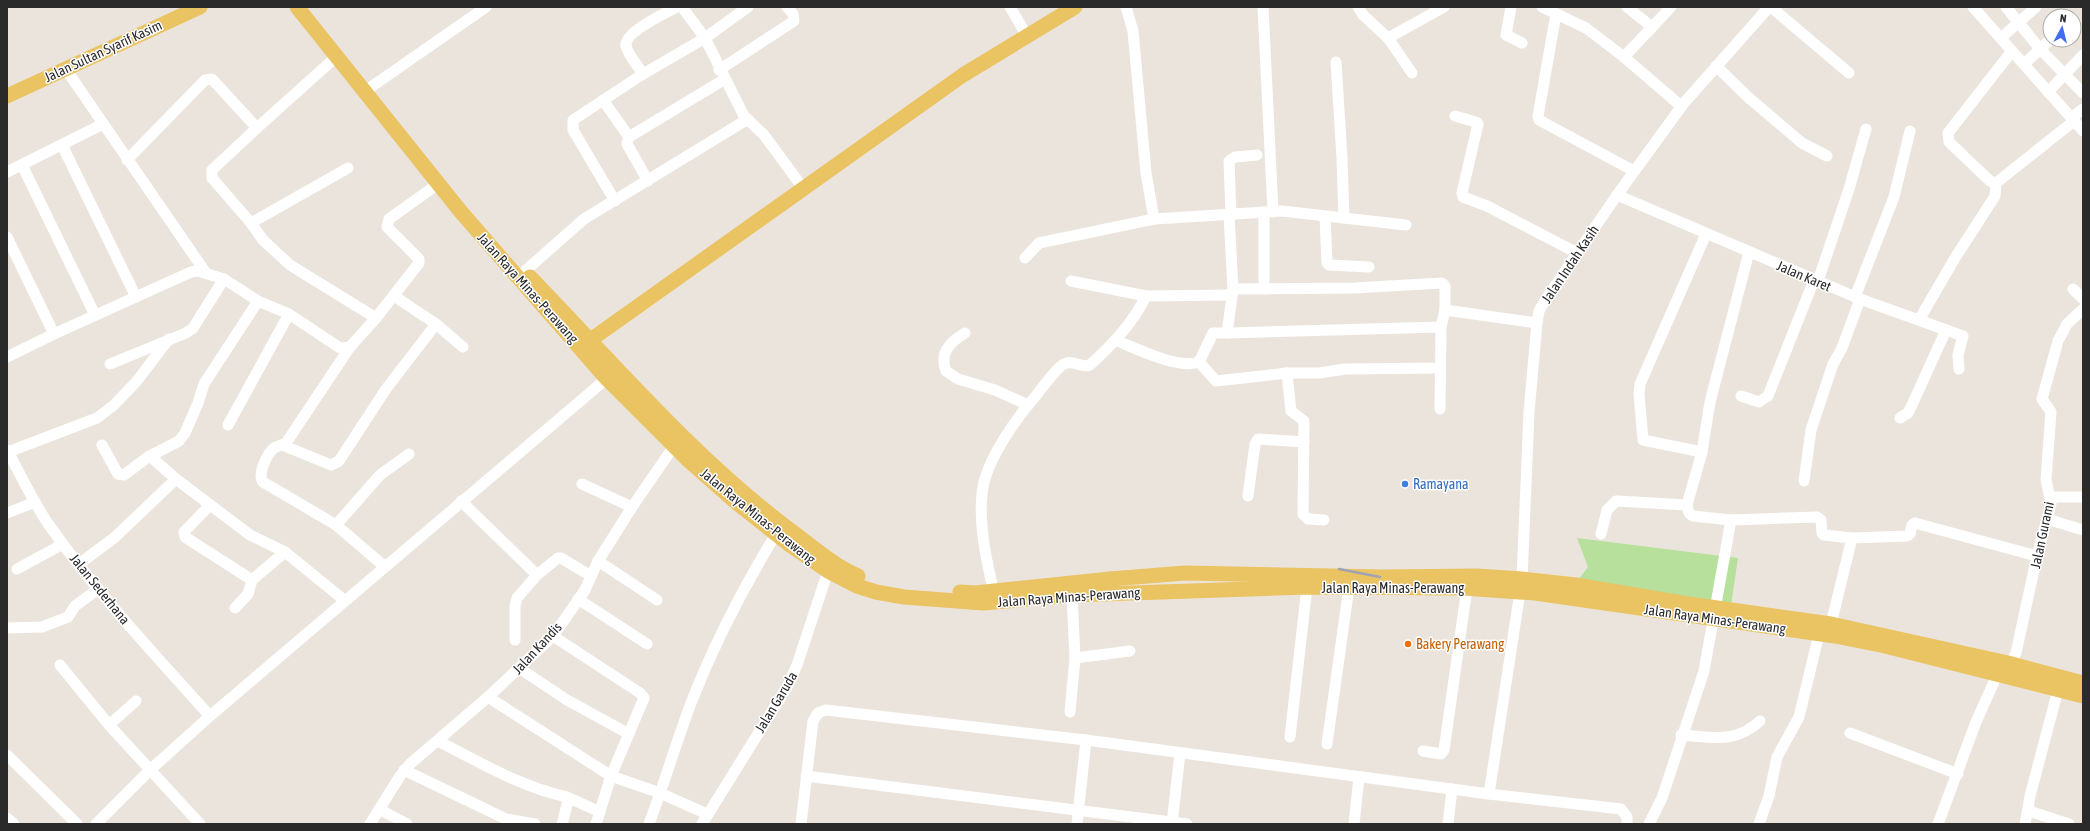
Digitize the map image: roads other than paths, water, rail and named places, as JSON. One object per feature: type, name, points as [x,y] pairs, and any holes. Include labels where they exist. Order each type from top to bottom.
[{"type":"main road","name":"Jalan Sultan Syarif Kasim","points":[[7,96],[64,68],[200,7]]},
{"type":"main road","name":"Jalan Raya Minas-Perawang","points":[[297,7],[438,184],[519,279],[585,343]]},
{"type":"main road","name":"Jalan Raya Minas-Perawang","points":[[309,7],[455,191],[674,446],[737,503],[776,534],[828,571],[844,580],[876,592],[904,597],[963,602],[1110,579],[1185,573],[1380,577],[1477,576],[1522,585],[1715,614],[2083,683]]},
{"type":"main road","points":[[585,343],[963,75],[1075,7]]},
{"type":"main road","name":"Jalan Raya Minas-Perawang","points":[[611,374],[645,400],[716,469],[772,517],[851,573],[880,584],[912,589],[974,593],[995,596],[1307,587],[1467,588],[1522,585]]},
{"type":"main road","name":"Jalan Raya Minas-Perawang","points":[[1715,614],[1831,624],[2003,668],[2058,690],[2083,696]]},
{"type":"street","points":[[371,87],[486,7]]},
{"type":"street","points":[[643,74],[626,48],[627,40],[634,32],[677,7]]},
{"type":"street","points":[[682,7],[705,38],[739,108],[764,135],[803,188]]},
{"type":"street","points":[[615,201],[573,130],[573,120],[643,74],[705,38],[748,7]]},
{"type":"street","points":[[648,181],[627,144],[629,137],[722,74],[794,21],[793,14],[787,7]]},
{"type":"street","points":[[1010,7],[1027,36]]},
{"type":"street","points":[[1126,7],[1133,31],[1146,173],[1154,219]]},
{"type":"street","points":[[1263,7],[1268,212],[1264,289]]},
{"type":"street","points":[[1358,7],[1363,15],[1388,38],[1412,74]]},
{"type":"street","points":[[1388,38],[1444,7]]},
{"type":"street","points":[[1511,7],[1506,35],[1522,43]]},
{"type":"street","points":[[1542,7],[1586,28],[1624,56],[1681,106]]},
{"type":"street","points":[[1627,7],[1652,27]]},
{"type":"street","points":[[1624,56],[1670,7]]},
{"type":"street","points":[[1770,7],[1849,73]]},
{"type":"street","name":"Jalan Indah Kasih","points":[[1490,794],[1522,585],[1529,412],[1539,311],[1617,195],[1681,106],[1770,7]]},
{"type":"street","points":[[1973,7],[2083,131]]},
{"type":"street","points":[[2006,7],[2040,49],[2083,93]]},
{"type":"street","points":[[2001,38],[2036,7]]},
{"type":"street","points":[[1556,14],[1538,116],[1539,120],[1634,171]]},
{"type":"street","points":[[2024,64],[2040,49]]},
{"type":"street","points":[[1996,183],[1990,181],[1949,142],[1947,138],[1948,133],[2012,52]]},
{"type":"street","points":[[2048,92],[2083,55]]},
{"type":"street","points":[[336,57],[212,170],[211,174],[212,178],[251,223],[263,240],[290,265],[376,318]]},
{"type":"street","points":[[1336,62],[1342,152],[1344,218]]},
{"type":"street","points":[[1716,66],[1749,98],[1802,143],[1827,156]]},
{"type":"street","points":[[64,68],[206,273]]},
{"type":"street","points":[[127,160],[205,80],[209,79],[212,79],[257,128]]},
{"type":"street","points":[[603,100],[629,137]]},
{"type":"street","points":[[1918,320],[1955,258],[1995,196],[1996,183],[2083,109]]},
{"type":"street","points":[[1455,116],[1476,122],[1478,124],[1462,193],[1463,197],[1487,206],[1577,253]]},
{"type":"street","points":[[525,271],[584,219],[748,119]]},
{"type":"street","points":[[7,172],[103,124]]},
{"type":"street","points":[[1741,396],[1759,402],[1768,396],[1816,280],[1849,189],[1866,129]]},
{"type":"street","points":[[1804,480],[1811,430],[1833,364],[1842,348],[1894,197],[1910,131]]},
{"type":"street","points":[[62,145],[136,297]]},
{"type":"street","points":[[1227,333],[1233,292],[1229,161],[1235,157],[1257,155]]},
{"type":"street","points":[[22,165],[95,315]]},
{"type":"street","points":[[251,223],[348,168]]},
{"type":"street","points":[[384,566],[336,525],[262,482],[260,474],[272,452],[277,447],[286,443],[350,347],[376,318],[419,263],[419,259],[387,226],[389,219],[438,184]]},
{"type":"street","name":"Jalan Karet","points":[[1617,195],[1858,298],[1964,337],[1958,355],[1959,369]]},
{"type":"street","points":[[1025,258],[1039,243],[1154,219],[1268,212],[1316,214],[1325,217],[1406,225]]},
{"type":"street","points":[[1325,217],[1327,263],[1369,268]]},
{"type":"street","points":[[1702,452],[1644,440],[1639,394],[1640,384],[1706,234]]},
{"type":"street","points":[[7,237],[54,334]]},
{"type":"street","points":[[1749,252],[1710,402],[1702,452],[1686,505],[1688,513],[1694,516],[1731,520],[1817,517],[1821,520],[1822,534],[1852,538],[1907,536],[1910,534],[1913,524],[1922,524],[2037,556]]},
{"type":"street","points":[[8,353],[54,334],[191,272],[206,273],[224,279],[258,301],[289,314],[340,348],[350,347]]},
{"type":"street","points":[[110,364],[193,328],[224,279]]},
{"type":"street","points":[[1071,281],[1146,296],[1264,289],[1355,288],[1442,283],[1445,286],[1445,310],[1441,327],[1440,409]]},
{"type":"street","points":[[2073,290],[2083,299]]},
{"type":"street","points":[[394,296],[436,324],[463,347]]},
{"type":"street","points":[[995,596],[985,547],[982,499],[988,469],[1000,447],[1028,405],[1062,365],[1071,362],[1088,366],[1115,340],[1137,315],[1146,296]]},
{"type":"street","points":[[102,445],[118,474],[124,475],[148,457],[179,441],[185,433],[204,384],[258,301]]},
{"type":"street","name":"Jalan Gurami","points":[[1938,824],[1958,774],[1976,722],[2003,668],[2013,659],[2020,638],[2037,556],[2051,504],[2051,497],[2046,480],[2052,412],[2042,399],[2058,341],[2067,324],[2083,309]]},
{"type":"street","points":[[1445,310],[1537,323]]},
{"type":"street","points":[[228,426],[289,314]]},
{"type":"street","points":[[282,445],[331,465],[339,461],[386,389],[436,324]]},
{"type":"street","points":[[1115,340],[1151,355],[1192,365],[1199,362],[1213,333],[1441,327]]},
{"type":"street","points":[[1900,418],[1908,413],[1946,330]]},
{"type":"street","points":[[965,333],[950,344],[944,353],[946,371],[958,379],[995,390],[1028,405]]},
{"type":"street","points":[[7,451],[98,418],[136,382],[169,339]]},
{"type":"street","points":[[1199,362],[1216,380],[1287,373],[1319,373],[1345,369],[1440,368]]},
{"type":"street","points":[[1287,373],[1291,411],[1293,414],[1303,419],[1303,514],[1308,519],[1324,520]]},
{"type":"street","points":[[96,824],[150,770],[210,716],[344,600],[611,374]]},
{"type":"street","points":[[1248,496],[1255,444],[1258,439],[1304,442]]},
{"type":"street","name":"Jalan Kandis","points":[[370,824],[404,770],[488,697],[553,636],[578,599],[598,561],[674,446]]},
{"type":"street","name":"Jalan Sederhana","points":[[7,451],[35,502],[63,544],[98,589],[210,716]]},
{"type":"street","points":[[336,525],[380,475],[408,454]]},
{"type":"street","points":[[148,457],[152,457],[176,479],[250,535],[285,552],[344,600]]},
{"type":"street","points":[[79,564],[114,538],[176,479]]},
{"type":"street","points":[[582,484],[632,508]]},
{"type":"street","points":[[2051,497],[2083,497]]},
{"type":"street","points":[[461,501],[537,575]]},
{"type":"street","points":[[1601,534],[1607,510],[1616,501],[1686,505]]},
{"type":"street","points":[[7,513],[35,502]]},
{"type":"street","points":[[210,505],[184,532],[185,537],[252,580]]},
{"type":"street","points":[[2047,519],[2083,530]]},
{"type":"street","points":[[1649,824],[1662,798],[1704,670],[1731,520]]},
{"type":"street","points":[[649,824],[691,703],[721,633],[742,590],[776,534]]},
{"type":"street","points":[[1831,624],[1852,538]]},
{"type":"street","points":[[16,570],[63,544]]},
{"type":"street","points":[[235,608],[248,594],[252,580],[285,552]]},
{"type":"street","points":[[515,640],[515,606],[517,598],[537,575],[558,558],[561,558],[591,576]]},
{"type":"street","points":[[598,561],[657,600]]},
{"type":"street","name":"Jalan Garuda","points":[[705,819],[790,682],[828,571]]},
{"type":"street","points":[[1290,737],[1307,587]]},
{"type":"street","points":[[1327,744],[1349,587]]},
{"type":"street","points":[[1423,751],[1441,754],[1444,750],[1467,588]]},
{"type":"street","points":[[7,628],[42,627],[68,617],[75,606],[98,589]]},
{"type":"street","points":[[1070,712],[1075,658],[1072,594]]},
{"type":"street","points":[[578,599],[647,644]]},
{"type":"street","points":[[1759,824],[1769,796],[1777,757],[1799,716],[1819,634]]},
{"type":"street","points":[[553,636],[643,695],[644,702],[611,776],[596,824]]},
{"type":"street","points":[[1075,658],[1130,651]]},
{"type":"street","points":[[60,665],[109,725],[200,824]]},
{"type":"street","points":[[519,668],[572,702],[629,734]]},
{"type":"street","points":[[2025,824],[2030,796],[2058,690]]},
{"type":"street","points":[[488,697],[611,776],[660,793],[705,819]]},
{"type":"street","points":[[109,725],[136,701]]},
{"type":"street","points":[[801,824],[813,721],[818,713],[826,710],[1086,740],[1490,794],[1621,809],[1627,817],[1627,824]]},
{"type":"street","points":[[1682,735],[1736,737],[1751,729],[1760,721]]},
{"type":"street","points":[[1850,733],[1958,774]]},
{"type":"street","points":[[1077,824],[1086,740]]},
{"type":"street","points":[[438,741],[519,782],[549,793],[567,797],[600,812]]},
{"type":"street","points":[[1172,823],[1180,753]]},
{"type":"street","points":[[7,755],[77,824]]},
{"type":"street","points":[[404,770],[506,819],[535,824]]},
{"type":"street","points":[[806,776],[1187,824]]},
{"type":"street","points":[[1354,824],[1359,777]]},
{"type":"street","points":[[1448,824],[1452,789]]},
{"type":"street","points":[[562,824],[567,804],[567,797]]},
{"type":"street","points":[[2028,808],[2032,812],[2069,824]]},
{"type":"street","points":[[379,809],[406,824]]},
{"type":"street","points":[[7,818],[14,824]]},
{"type":"railway","points":[[1339,569],[1380,577]]},
{"type":"place","name":"Ramayana","points":[[1405,484]]},
{"type":"place","name":"Bakery Perawang","points":[[1408,644]]}]
